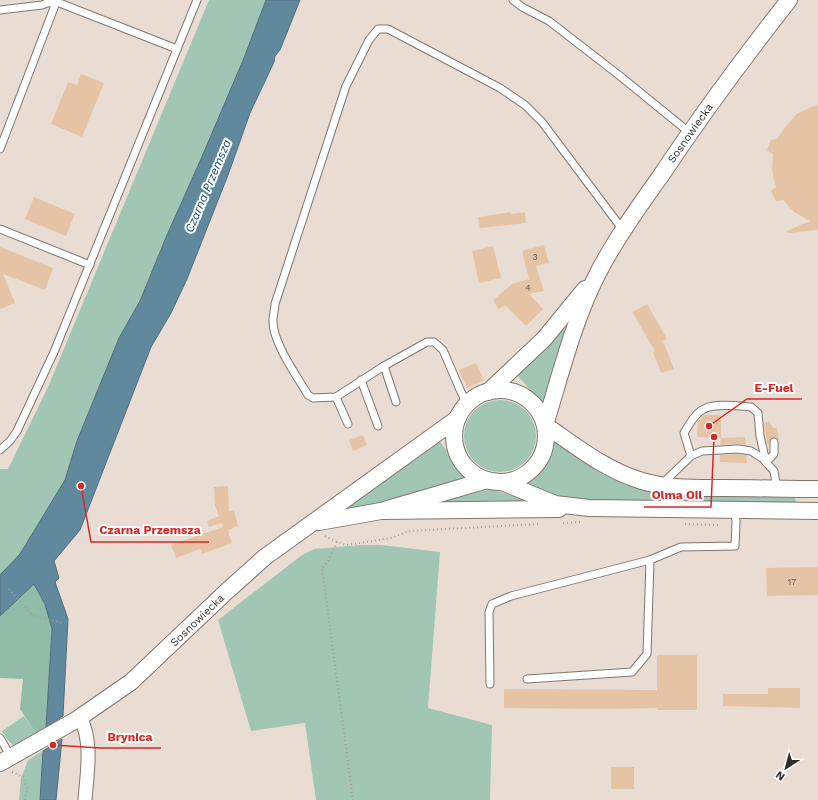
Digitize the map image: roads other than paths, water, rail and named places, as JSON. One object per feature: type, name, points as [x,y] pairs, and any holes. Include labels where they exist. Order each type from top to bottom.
[{"type":"street","name":"Sosnowiecka","points":[[7,764],[32,746],[78,719],[131,682],[265,557],[318,528],[381,510],[495,481],[522,477],[534,467],[542,455],[546,440],[545,425],[574,328],[599,271],[623,230],[690,133],[752,46],[789,0]]},
{"type":"street","name":"Sosnowiecka","points":[[488,392],[544,339],[599,271]]},
{"type":"street","name":"Sosnowiecka","points":[[495,481],[475,475],[459,456],[455,443],[455,430],[458,418],[467,404],[477,396],[488,392],[500,390],[512,392],[524,397],[533,404],[545,425]]},
{"type":"street","name":"Sosnowiecka","points":[[318,528],[342,503],[458,418]]},
{"type":"street","points":[[545,425],[589,456],[610,468],[642,481],[661,485],[696,488],[818,489]]},
{"type":"street","points":[[495,481],[587,515]]},
{"type":"street","points":[[381,510],[432,509],[587,515],[736,516],[818,511]]},
{"type":"street","points":[[78,719],[87,734],[88,762],[85,800]]},
{"type":"lane","points":[[0,450],[10,441],[26,413],[54,352],[197,0]]},
{"type":"lane","points":[[513,0],[522,7],[549,21],[690,133]]},
{"type":"lane","points":[[0,10],[42,5],[55,1],[177,49]]},
{"type":"lane","points":[[0,149],[55,1]]},
{"type":"lane","points":[[467,404],[443,350],[434,342],[427,342],[384,366],[336,397],[313,398],[308,394],[277,340],[273,321],[275,304],[346,86],[369,40],[378,29],[388,29],[500,88],[525,105],[542,122],[623,230]]},
{"type":"lane","points":[[0,229],[90,265]]},
{"type":"lane","points":[[384,366],[396,402]]},
{"type":"lane","points":[[361,380],[378,426]]},
{"type":"lane","points":[[336,397],[348,424]]},
{"type":"lane","points":[[691,456],[684,433],[692,420],[704,409],[716,406],[751,407],[758,413],[765,423]]},
{"type":"lane","points":[[758,413],[760,436],[766,462]]},
{"type":"lane","points":[[766,462],[774,454],[774,442]]},
{"type":"lane","points":[[661,485],[691,456],[702,451],[738,449],[751,451],[766,462],[774,471],[777,489]]},
{"type":"lane","points":[[490,684],[489,612],[492,604],[511,596],[650,560],[681,547],[735,546],[736,516]]},
{"type":"lane","points":[[527,680],[632,672],[647,654],[650,560]]},
{"type":"lane","points":[[0,738],[7,764]]},
{"type":"water","points":[[266,0],[300,0],[280,50],[275,56],[274,62],[250,113],[228,175],[187,279],[171,313],[151,347],[80,530],[54,561],[59,578],[55,582],[68,619],[63,716],[46,727],[52,629],[45,604],[34,584],[0,616],[0,575],[20,554],[65,480],[77,441],[119,338],[140,301],[244,58]]},
{"type":"water","points":[[62,739],[56,800],[40,800],[43,751]]},
{"type":"place","name":"E-Fuel","points":[[709,426]]},
{"type":"place","name":"Olma Oil","points":[[714,437]]},
{"type":"place","name":"Czarna Przemsza","points":[[81,486]]},
{"type":"place","name":"Brynica","points":[[53,745]]}]
